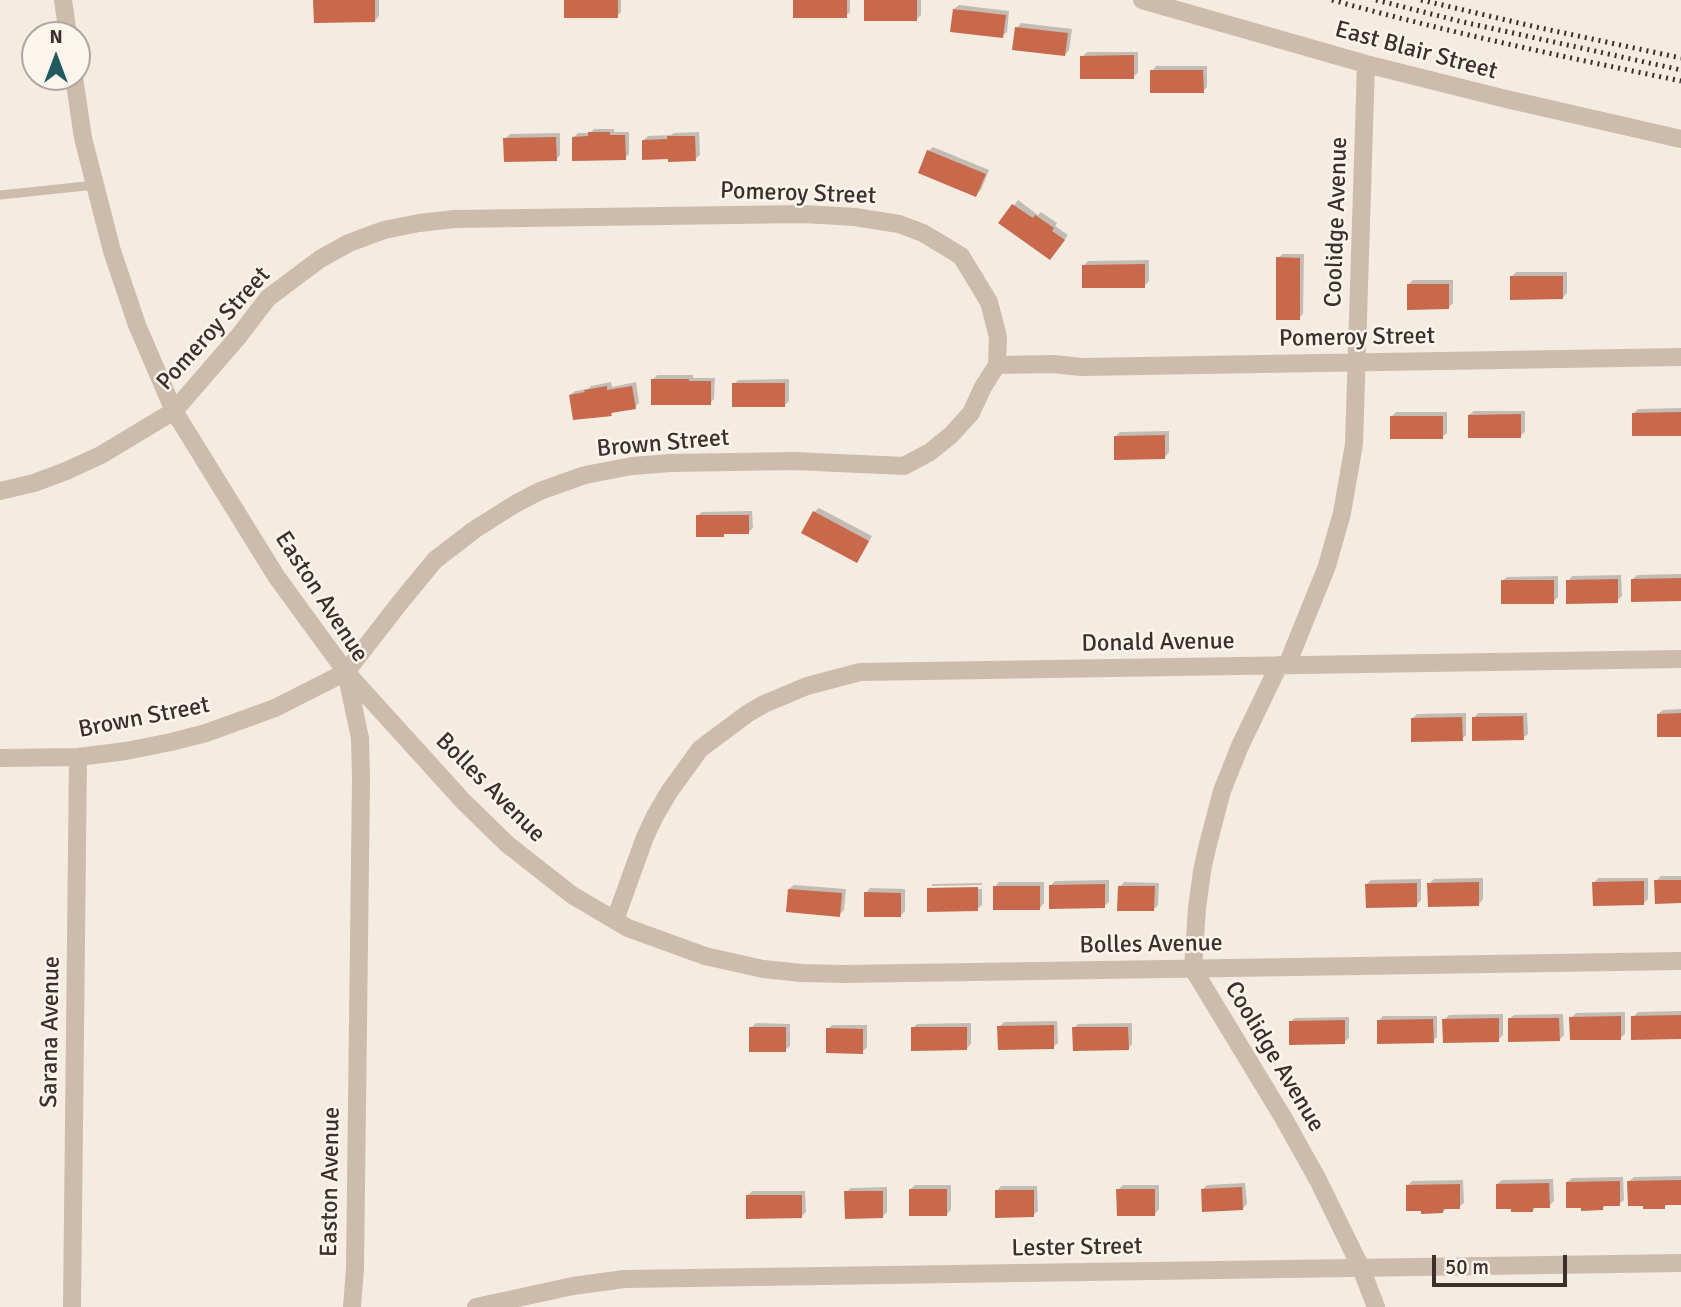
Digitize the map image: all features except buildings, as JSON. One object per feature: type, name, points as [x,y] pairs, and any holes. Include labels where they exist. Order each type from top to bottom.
[{"type":"street","points":[[63,0],[66,21]]},
{"type":"street","name":"East Blair Street","points":[[1142,0],[1366,64],[1681,139]]},
{"type":"street","name":"Coolidge Avenue","points":[[1366,64],[1353,444],[1342,513],[1326,566],[1283,665],[1240,746],[1223,791],[1202,871],[1193,969],[1318,1180],[1361,1268],[1376,1307]]},
{"type":"street","name":"Easton Avenue","points":[[76,91],[83,138],[111,251],[137,325],[174,411],[276,576],[346,672],[360,738],[361,779],[355,1268],[352,1307]]},
{"type":"street","name":"Pomeroy Street","points":[[0,491],[34,483],[78,466],[174,411],[268,298],[320,259],[349,243],[384,230],[454,219],[803,214],[855,217],[899,224],[923,233],[961,256],[989,302],[998,337],[997,365],[1053,364],[1082,367],[1681,357]]},
{"type":"street","name":"Brown Street","points":[[0,758],[78,757],[171,743],[275,708],[346,672],[435,560],[493,516],[540,491],[573,479],[632,466],[671,463],[794,461],[904,466],[930,452],[951,435],[971,413],[997,365]]},
{"type":"street","name":"Donald Avenue","points":[[622,924],[645,837],[674,785],[700,749],[747,714],[781,696],[860,671],[1681,659]]},
{"type":"street","name":"Bolles Avenue","points":[[346,672],[463,801],[508,844],[572,895],[622,924],[705,956],[763,969],[844,974],[1681,961]]},
{"type":"street","name":"Sarana Avenue","points":[[72,1307],[78,757]]},
{"type":"street","name":"Lester Street","points":[[476,1307],[573,1286],[624,1279],[1681,1263]]},
{"type":"lane","points":[[0,195],[95,185]]},
{"type":"railway","points":[[1332,0],[1419,23],[1681,81]]},
{"type":"railway","points":[[1376,0],[1681,70]]},
{"type":"railway","points":[[1421,0],[1681,58]]}]
